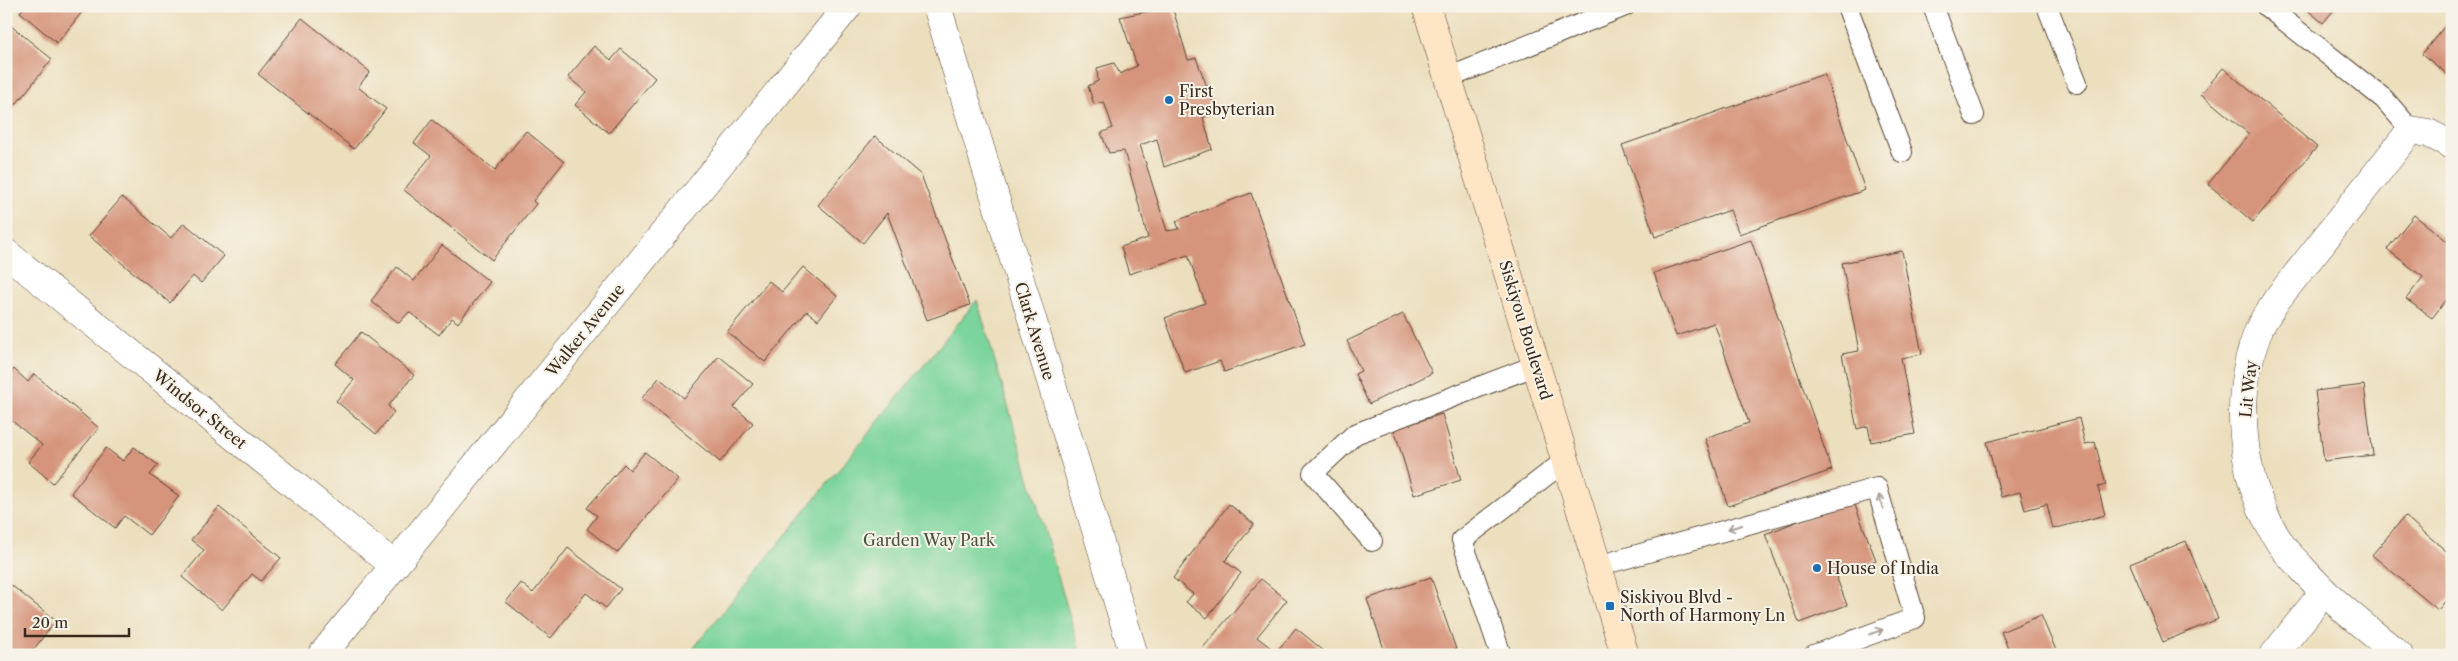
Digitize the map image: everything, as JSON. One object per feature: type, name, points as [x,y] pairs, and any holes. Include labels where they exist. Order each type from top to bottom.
[{"type":"main road","name":"Siskiyou Boulevard","points":[[1426,6],[1625,655]]},
{"type":"street","name":"Walker Avenue","points":[[322,655],[848,6]]},
{"type":"street","name":"Clark Avenue","points":[[937,6],[1134,655]]},
{"type":"street","points":[[2411,130],[2428,134],[2452,145]]},
{"type":"street","name":"Lit Way","points":[[2399,655],[2323,593],[2280,544],[2256,498],[2247,457],[2243,415],[2249,362],[2261,326],[2278,298],[2411,130]]},
{"type":"street","name":"Windsor Street","points":[[6,253],[394,565]]},
{"type":"street","points":[[2274,655],[2323,593]]},
{"type":"lane","points":[[1448,78],[1625,6]]},
{"type":"lane","points":[[1847,6],[1902,152]]},
{"type":"lane","points":[[1933,6],[1974,115]]},
{"type":"lane","points":[[2047,6],[2077,83]]},
{"type":"lane","points":[[2266,6],[2384,99],[2411,130]]},
{"type":"lane","points":[[1372,541],[1313,473],[1356,434],[1537,365]]},
{"type":"lane","points":[[1501,655],[1462,540],[1566,460]]},
{"type":"lane","points":[[1598,566],[1877,488],[1916,618],[1814,655]]},
{"type":"green space","name":"Garden Way Park","points":[[977,300],[1081,655],[688,655]]},
{"type":"building","points":[[25,6],[87,6],[57,43],[20,12]]},
{"type":"building","points":[[1172,6],[1188,60],[1196,58],[1217,113],[1203,117],[1212,149],[1164,167],[1157,139],[1140,145],[1167,231],[1179,229],[1176,221],[1251,193],[1305,344],[1224,372],[1220,361],[1185,373],[1165,318],[1205,303],[1188,255],[1129,274],[1121,247],[1148,238],[1124,151],[1109,153],[1101,133],[1113,128],[1104,102],[1094,104],[1088,86],[1098,81],[1097,68],[1114,63],[1120,74],[1137,66],[1120,17]]},
{"type":"building","points":[[2303,6],[2337,6],[2323,23]]},
{"type":"building","points":[[2452,17],[2452,78],[2422,54]]},
{"type":"building","points":[[302,18],[370,72],[358,87],[386,109],[354,149],[258,74]]},
{"type":"building","points":[[10,25],[52,59],[6,117],[6,30]]},
{"type":"building","points":[[594,46],[611,60],[621,49],[655,78],[609,133],[575,105],[586,92],[568,77]]},
{"type":"building","points":[[2223,68],[2317,147],[2253,222],[2208,184],[2249,134],[2201,94]]},
{"type":"building","points":[[1824,74],[1865,190],[1739,234],[1730,210],[1655,237],[1622,145]]},
{"type":"building","points":[[432,120],[495,170],[526,131],[564,162],[533,201],[536,204],[492,260],[404,190],[431,156],[414,143]]},
{"type":"building","points":[[875,136],[921,175],[970,305],[927,320],[887,213],[863,243],[818,205]]},
{"type":"building","points":[[122,197],[171,238],[184,223],[224,256],[201,283],[193,276],[170,303],[89,236]]},
{"type":"building","points":[[2414,215],[2452,245],[2452,293],[2432,318],[2406,299],[2423,277],[2387,249]]},
{"type":"building","points":[[1751,240],[1832,470],[1728,506],[1705,438],[1749,423],[1714,323],[1676,336],[1654,273]]},
{"type":"building","points":[[442,245],[490,282],[458,323],[452,318],[439,335],[409,312],[399,323],[371,301],[397,267],[414,281]]},
{"type":"building","points":[[1902,251],[1922,354],[1901,358],[1915,434],[1871,442],[1868,426],[1857,429],[1842,354],[1859,351],[1842,263]]},
{"type":"building","points":[[803,267],[837,296],[818,320],[807,311],[765,362],[727,332],[769,281],[782,292]]},
{"type":"building","points":[[1403,314],[1432,373],[1369,404],[1355,374],[1361,371],[1347,341]]},
{"type":"building","points":[[361,332],[414,375],[388,406],[394,412],[376,434],[336,401],[354,380],[335,364]]},
{"type":"building","points":[[719,356],[753,384],[734,407],[753,423],[720,462],[642,398],[659,378],[684,398]]},
{"type":"building","points":[[14,369],[28,382],[34,374],[99,428],[53,483],[28,462],[42,445],[6,416],[6,378]]},
{"type":"building","points":[[2364,385],[2373,455],[2324,461],[2315,391]]},
{"type":"building","points":[[1442,414],[1461,480],[1414,495],[1394,429]]},
{"type":"building","points":[[2079,418],[2085,444],[2095,442],[2106,485],[2098,487],[2105,515],[2053,529],[2047,504],[2025,510],[2020,492],[2001,497],[1987,442]]},
{"type":"building","points":[[134,447],[158,465],[150,475],[179,496],[149,535],[124,516],[115,528],[71,493],[106,448],[123,461]]},
{"type":"building","points":[[645,452],[678,479],[617,553],[587,529],[597,516],[587,508],[624,464],[630,470]]},
{"type":"building","name":"House of India","points":[[1853,500],[1876,560],[1836,576],[1847,605],[1799,623],[1765,534]]},
{"type":"building","points":[[1229,504],[1254,524],[1225,561],[1241,573],[1207,618],[1186,602],[1193,594],[1173,578]]},
{"type":"building","points":[[219,507],[281,558],[261,581],[252,574],[222,610],[182,577],[204,550],[191,540]]},
{"type":"building","points":[[2405,516],[2452,556],[2452,593],[2438,610],[2372,555]]},
{"type":"building","points":[[2186,541],[2218,619],[2163,642],[2130,564]]},
{"type":"building","points":[[568,548],[621,589],[606,608],[586,593],[551,638],[506,602],[521,583],[533,593]]},
{"type":"building","points":[[1431,577],[1458,655],[1386,655],[1367,599]]},
{"type":"building","points":[[1261,579],[1287,600],[1257,637],[1276,652],[1296,628],[1324,651],[1322,655],[1206,655],[1201,650]]},
{"type":"building","points":[[6,581],[56,621],[29,655],[6,655]]},
{"type":"building","points":[[2041,615],[2058,655],[2011,655],[2001,632]]},
{"type":"place","name":"First Presbyterian","points":[[1169,100]]},
{"type":"place","name":"House of India","points":[[1817,568]]},
{"type":"place","name":"Siskiyou Blvd - North of Harmony Ln","points":[[1610,606]]}]
